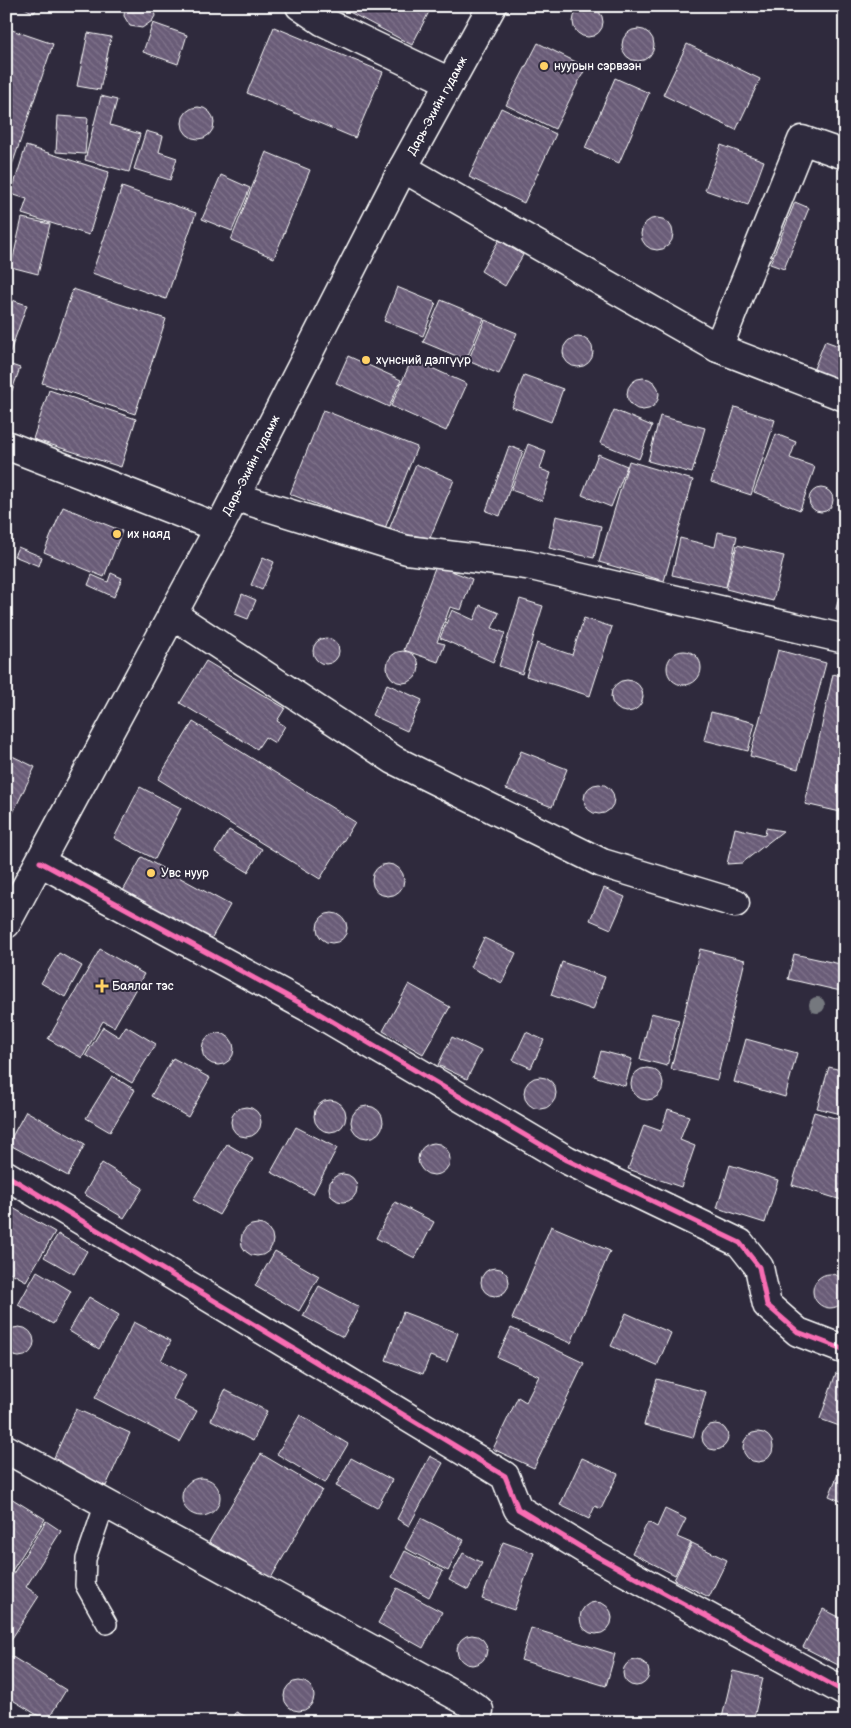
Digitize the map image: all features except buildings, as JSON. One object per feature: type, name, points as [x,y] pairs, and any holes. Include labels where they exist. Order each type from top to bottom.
[{"type":"street","points":[[300,6],[322,20],[450,82]]},
{"type":"street","name":"Дарь-Эхийн гудамж","points":[[6,924],[236,497],[403,168],[492,6]]},
{"type":"street","points":[[718,348],[802,140],[845,155]]},
{"type":"street","points":[[403,168],[718,348],[845,397]]},
{"type":"street","points":[[6,445],[219,528]]},
{"type":"street","points":[[236,497],[407,550],[527,565],[845,639]]},
{"type":"street","points":[[172,614],[394,760],[602,863],[735,903]]},
{"type":"street","points":[[40,862],[313,1010],[567,1160],[740,1243],[759,1267],[767,1305],[798,1332],[845,1350]]},
{"type":"street","points":[[6,1175],[505,1476],[518,1508],[590,1552],[845,1692]]},
{"type":"street","points":[[6,1450],[466,1701],[479,1710],[474,1722]]},
{"type":"lane","points":[[105,1503],[86,1559],[85,1585],[107,1624]]},
{"type":"cycle path","points":[[40,862],[313,1010],[567,1160],[740,1243],[759,1267],[767,1305],[798,1332],[845,1350]]},
{"type":"cycle path","points":[[6,1175],[505,1476],[518,1509],[589,1552],[845,1692]]},
{"type":"place","name":"нуурын сэрвээн","points":[[544,66]]},
{"type":"place","name":"хүнсний дэлгүүр","points":[[366,360]]},
{"type":"place","name":"их наяд","points":[[117,534]]},
{"type":"place","name":"Увс нуур","points":[[151,873]]},
{"type":"place","name":"Баялаг тэс","points":[[102,986]]}]
